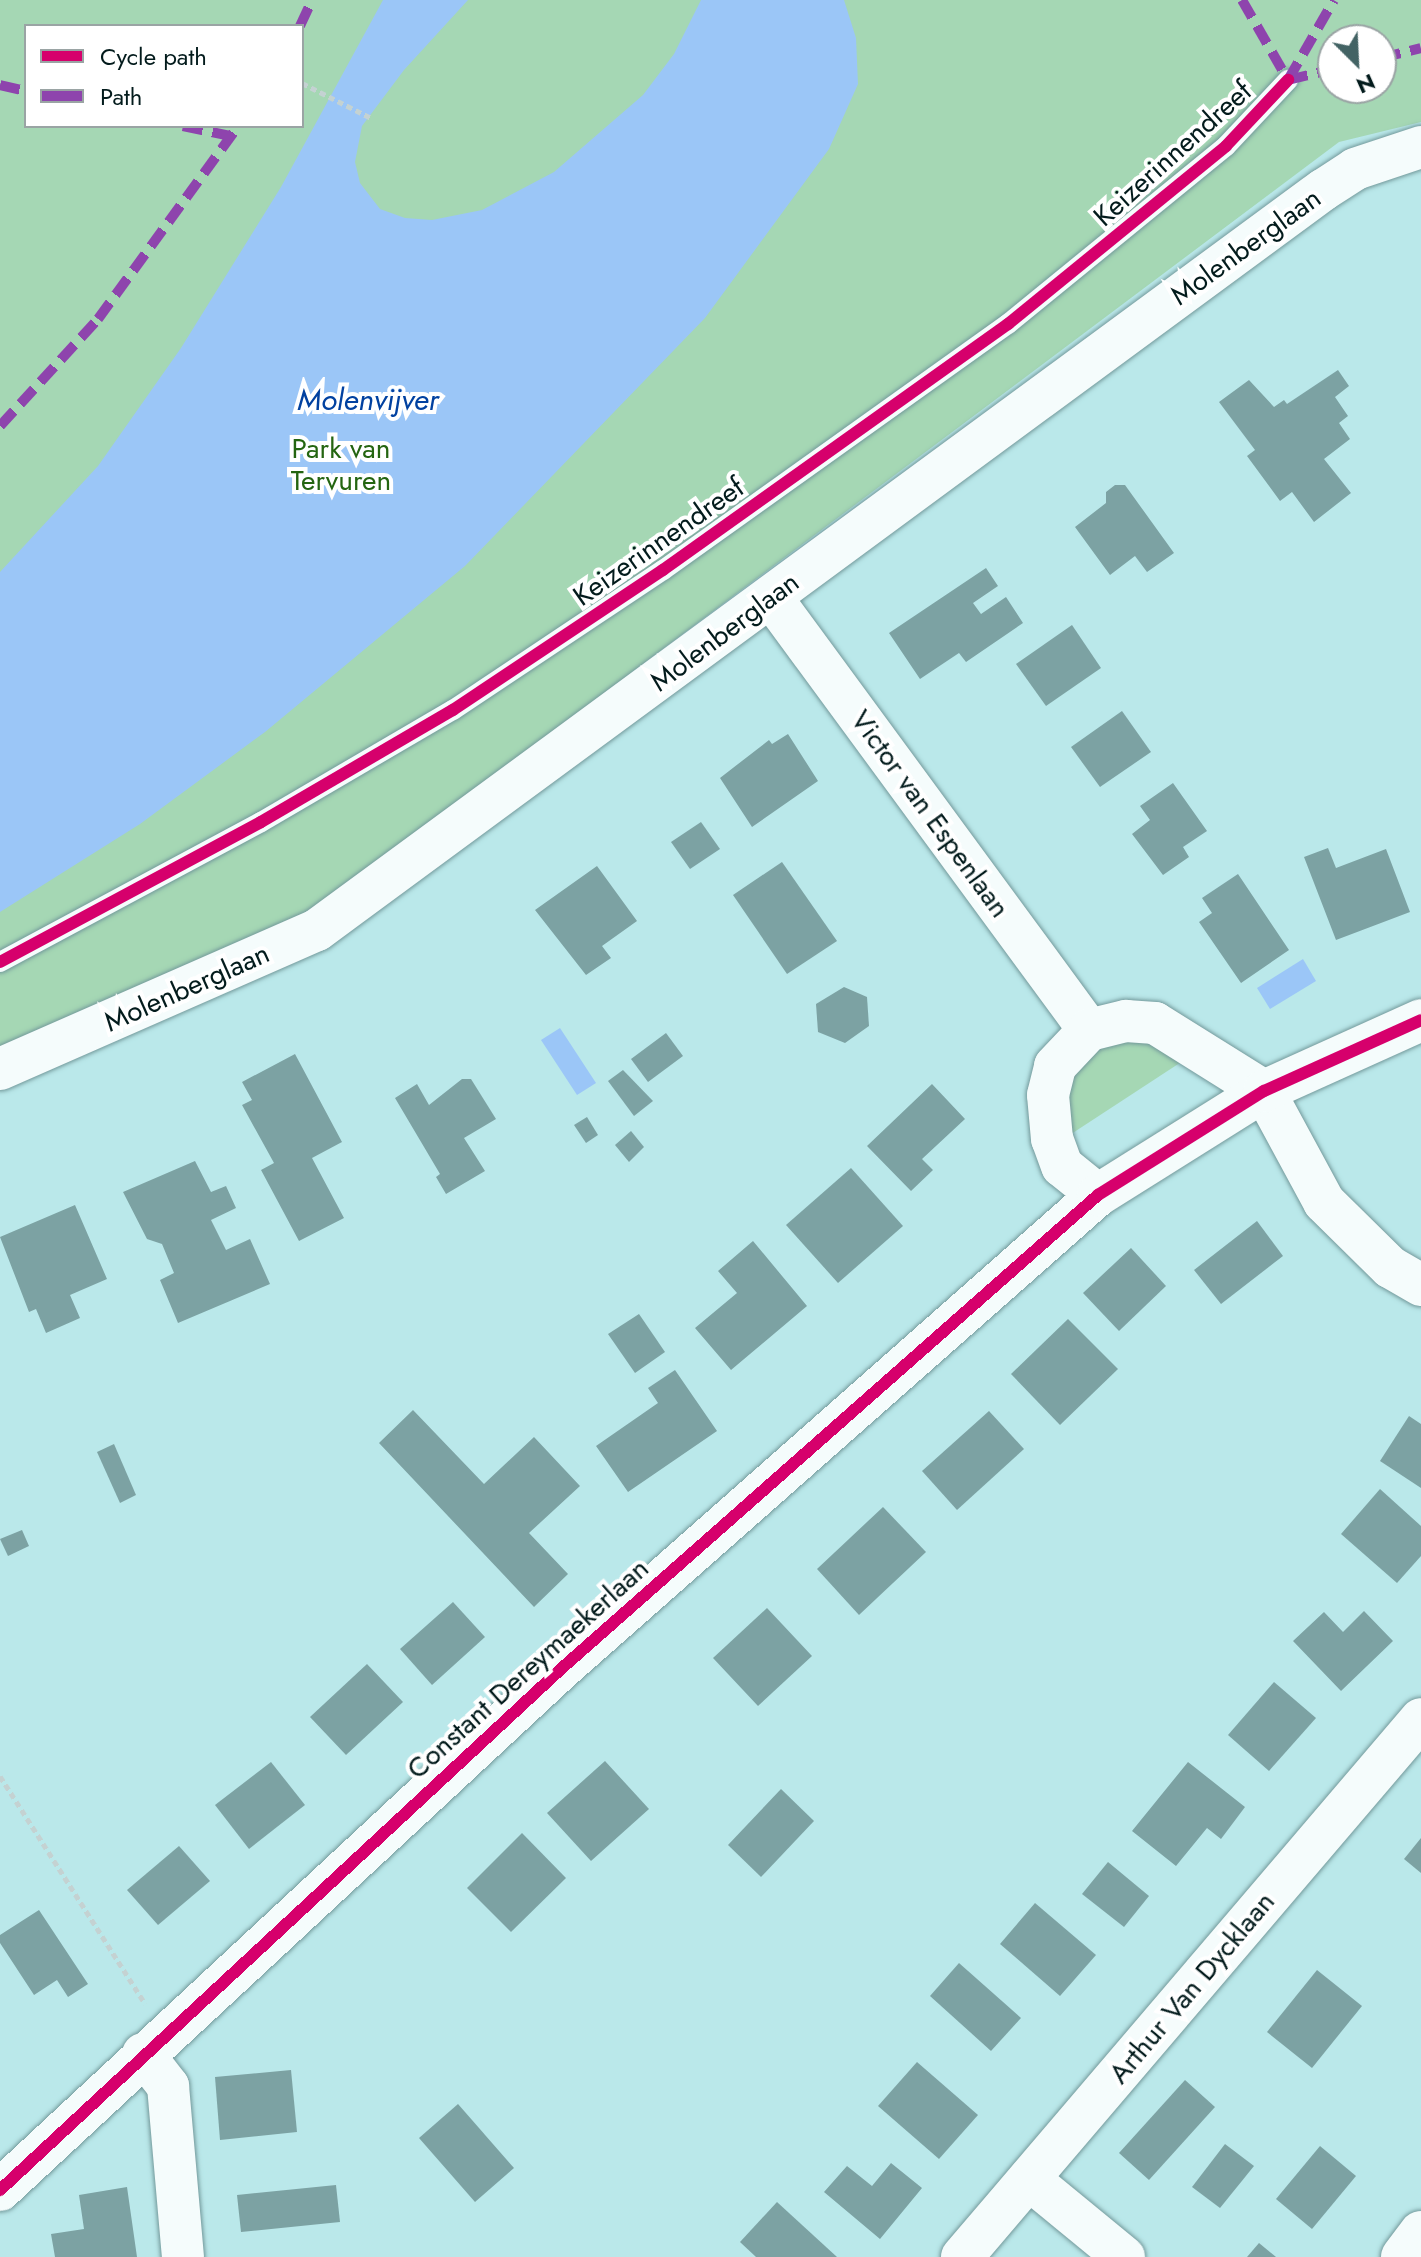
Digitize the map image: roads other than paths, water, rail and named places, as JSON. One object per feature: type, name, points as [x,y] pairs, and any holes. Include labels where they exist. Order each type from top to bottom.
[{"type":"main road","points":[[1403,2257],[1421,2233]]},
{"type":"street","name":"Molenberglaan","points":[[0,1069],[317,930],[1323,190],[1355,169],[1421,147]]},
{"type":"street","name":"Victor van Espenlaan","points":[[771,597],[1089,1030]]},
{"type":"street","name":"Constant Dereymaekerlaan","points":[[0,2190],[562,1668],[1098,1195],[1264,1091],[1421,1020]]},
{"type":"street","points":[[1098,1195],[1062,1166],[1052,1139],[1048,1095],[1055,1066],[1089,1030],[1126,1021],[1155,1023],[1264,1091],[1324,1202],[1390,1267],[1421,1285]]},
{"type":"street","name":"Arthur Van Dycklaan","points":[[962,2257],[1421,1719]]},
{"type":"street","points":[[154,2044],[168,2086],[183,2257]]},
{"type":"street","points":[[1029,2179],[1124,2257]]},
{"type":"lane","name":"Keizerinnendreef","points":[[0,962],[261,822],[453,710],[663,570],[1008,324],[1226,146],[1288,80]]},
{"type":"water","name":"Molenvijver","points":[[383,0],[468,0],[404,70],[362,126],[355,162],[360,183],[380,209],[405,218],[432,220],[482,210],[554,172],[643,95],[674,54],[701,0],[844,0],[856,38],[858,84],[829,149],[705,318],[465,566],[265,732],[140,824],[0,912],[0,572],[98,466],[181,348],[281,187]]},
{"type":"water","points":[[1303,959],[1316,981],[1270,1009],[1257,988]]},
{"type":"water","points":[[560,1028],[596,1083],[577,1095],[541,1040]]},
{"type":"park label","name":"Park van Tervuren","points":[[341,465]]}]
